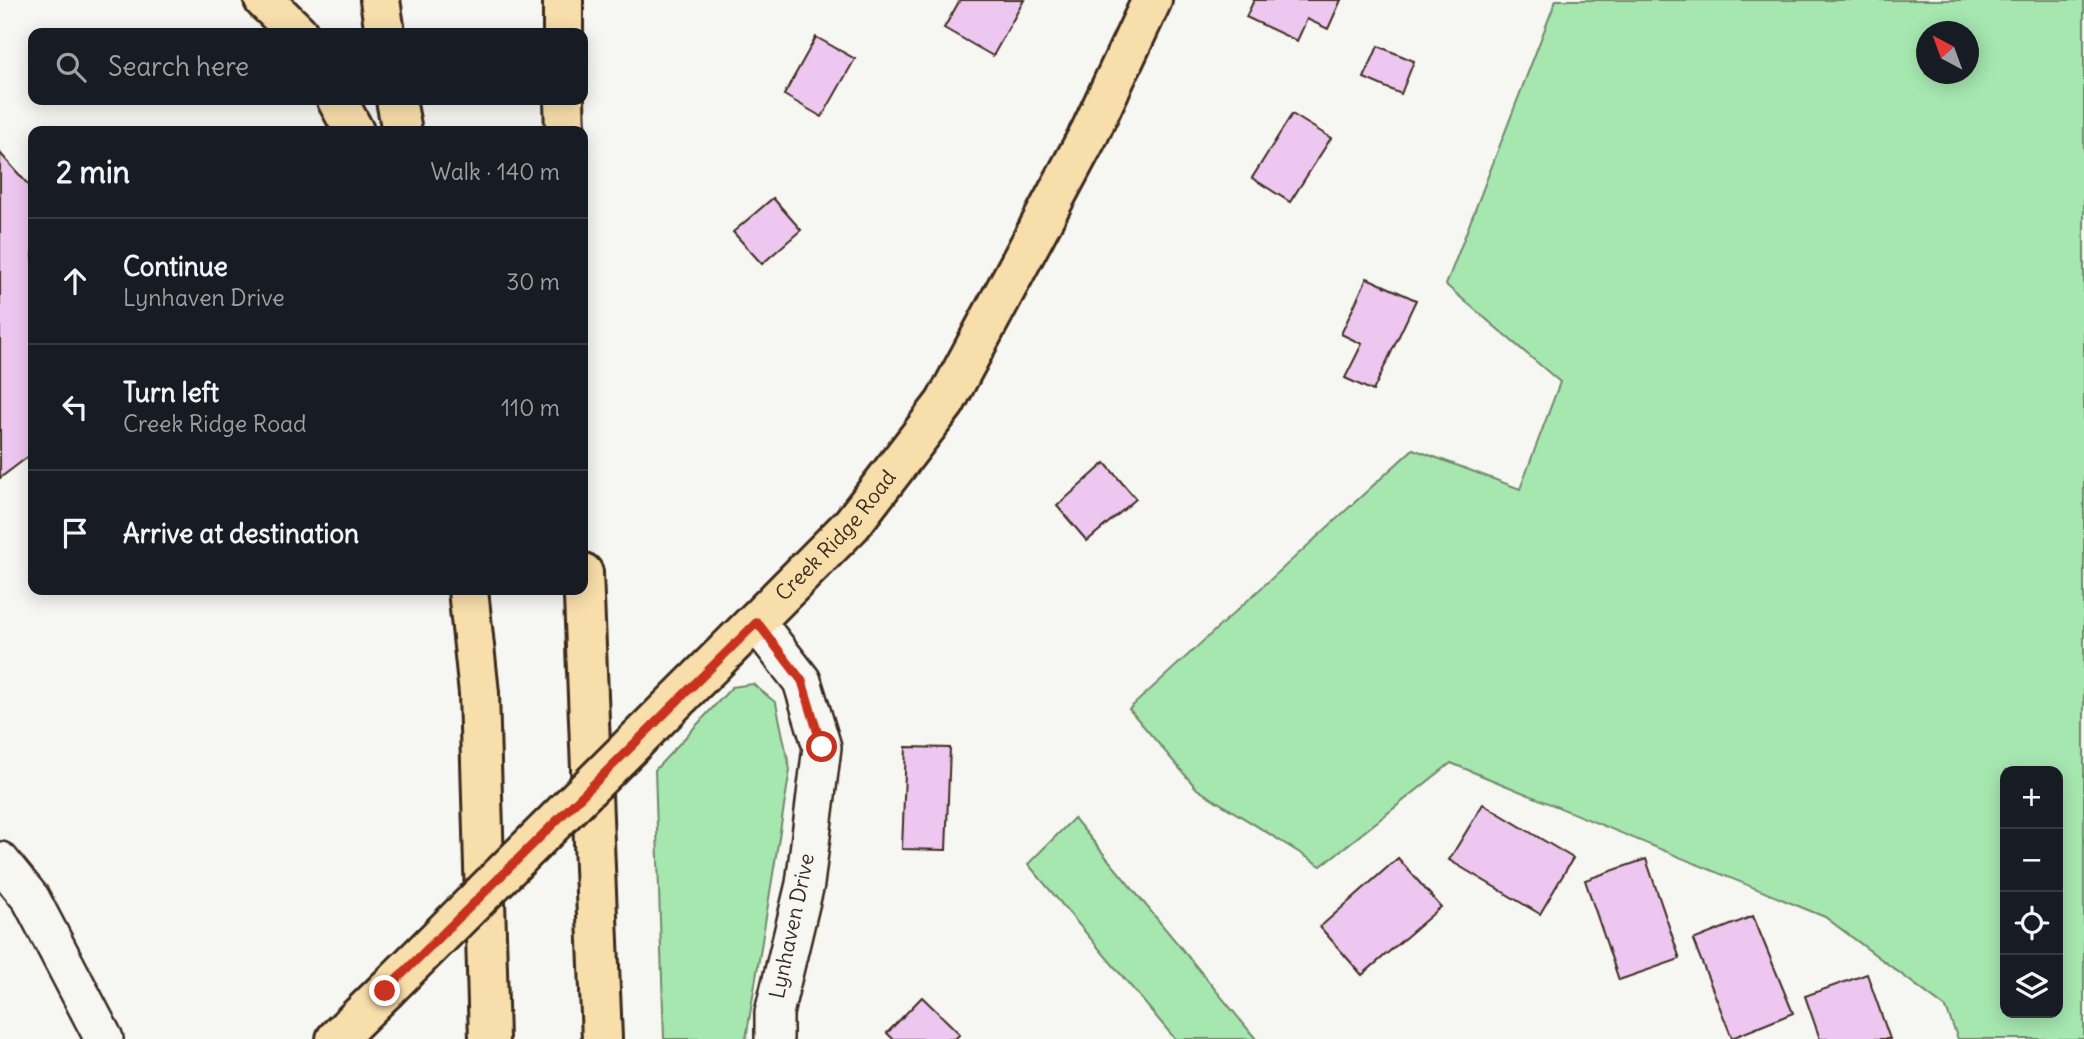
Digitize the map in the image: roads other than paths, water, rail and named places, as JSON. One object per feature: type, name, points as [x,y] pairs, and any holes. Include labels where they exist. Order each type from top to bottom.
[{"type":"main road","points":[[264,0],[293,28]]},
{"type":"main road","points":[[380,0],[384,28]]},
{"type":"main road","points":[[563,0],[563,28]]},
{"type":"main road","name":"Creek Ridge Road","points":[[336,1039],[757,622],[852,524],[945,403],[1090,132],[1152,0]]},
{"type":"main road","points":[[340,105],[351,126]]},
{"type":"main road","points":[[397,105],[401,126]]},
{"type":"main road","points":[[564,105],[565,126]]},
{"type":"main road","points":[[469,595],[479,693],[489,1039]]},
{"type":"main road","points":[[584,595],[601,1039]]},
{"type":"street","name":"Lynhaven Drive","points":[[757,622],[802,681],[822,747],[805,884],[774,1013],[774,1039]]},
{"type":"street","points":[[0,861],[31,899],[104,1039]]}]
